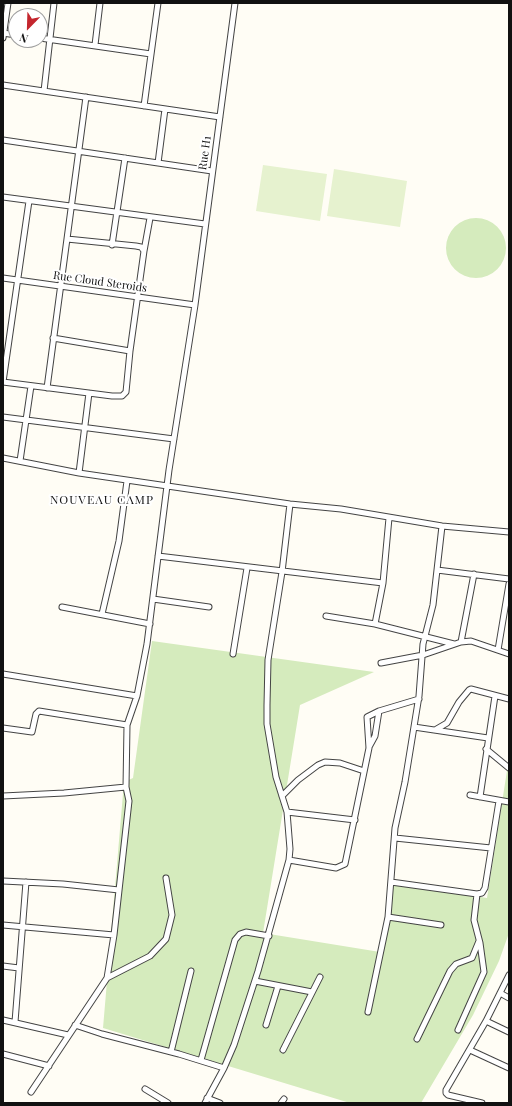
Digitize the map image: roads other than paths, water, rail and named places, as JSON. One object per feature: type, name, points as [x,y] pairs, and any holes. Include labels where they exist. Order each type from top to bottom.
[{"type":"street","points":[[3,38],[8,3]]},
{"type":"street","points":[[44,91],[54,3]]},
{"type":"street","points":[[95,45],[100,3]]},
{"type":"street","points":[[144,106],[158,3]]},
{"type":"street","name":"Rue H1","points":[[107,978],[114,935],[129,801],[126,787],[127,725],[137,696],[150,624],[167,486],[195,305],[235,3]]},
{"type":"street","points":[[50,39],[151,54]]},
{"type":"street","points":[[3,85],[220,117]]},
{"type":"street","points":[[47,388],[86,97]]},
{"type":"street","points":[[158,163],[165,109]]},
{"type":"street","points":[[3,140],[79,150],[212,171]]},
{"type":"street","points":[[112,244],[125,158]]},
{"type":"street","points":[[3,197],[117,212],[150,218],[205,224]]},
{"type":"street","points":[[29,201],[3,382],[31,386],[117,396],[124,395],[150,218]]},
{"type":"street","points":[[67,239],[136,246],[140,247],[144,251]]},
{"type":"street","name":"Rue Cloud Steroids","points":[[3,278],[195,305]]},
{"type":"street","points":[[54,338],[130,351]]},
{"type":"street","points":[[20,461],[31,386]]},
{"type":"street","points":[[79,473],[89,393]]},
{"type":"street","points":[[3,417],[174,440]]},
{"type":"street","points":[[3,458],[127,481],[290,504],[341,509],[442,526],[509,532]]},
{"type":"street","points":[[102,614],[119,541],[127,481]]},
{"type":"street","points":[[205,1103],[224,1068],[234,1045],[255,981],[289,860],[290,849],[287,812],[275,770],[267,724],[267,705],[268,660],[282,572],[290,504]]},
{"type":"street","points":[[376,624],[383,584],[389,518]]},
{"type":"street","points":[[368,1012],[388,917],[395,838],[419,699],[425,637],[433,605],[442,526]]},
{"type":"street","points":[[158,556],[383,584]]},
{"type":"street","points":[[233,654],[247,568]]},
{"type":"street","points":[[437,570],[509,579]]},
{"type":"street","points":[[461,642],[474,574]]},
{"type":"street","points":[[498,650],[509,584]]},
{"type":"street","points":[[153,599],[209,607]]},
{"type":"street","points":[[62,607],[150,624]]},
{"type":"street","points":[[326,616],[376,624],[454,644]]},
{"type":"street","points":[[381,663],[423,655],[461,642],[471,642],[509,654]]},
{"type":"street","points":[[3,674],[137,696]]},
{"type":"street","points":[[435,730],[447,723],[459,702],[469,690],[472,689],[509,699]]},
{"type":"street","points":[[480,797],[495,696]]},
{"type":"street","points":[[369,748],[367,717],[379,711],[419,699]]},
{"type":"street","points":[[3,728],[32,732],[36,714],[39,711],[127,725]]},
{"type":"street","points":[[289,860],[336,868],[345,864],[369,748],[375,736],[379,711]]},
{"type":"street","points":[[414,727],[488,738]]},
{"type":"street","points":[[486,749],[509,768]]},
{"type":"street","points":[[282,796],[298,780],[318,765],[325,762],[340,764],[364,771]]},
{"type":"street","points":[[3,796],[64,793],[126,787]]},
{"type":"street","points":[[470,795],[509,802]]},
{"type":"street","points":[[391,882],[477,894],[482,893],[486,888],[499,801]]},
{"type":"street","points":[[287,812],[355,820]]},
{"type":"street","points":[[395,838],[491,848]]},
{"type":"street","points":[[31,1092],[107,978],[146,959],[166,939],[172,915],[166,878]]},
{"type":"street","points":[[3,881],[119,890]]},
{"type":"street","points":[[14,1022],[26,882]]},
{"type":"street","points":[[458,1030],[484,972],[474,920],[477,894]]},
{"type":"street","points":[[388,917],[441,925]]},
{"type":"street","points":[[3,925],[114,935]]},
{"type":"street","points":[[201,1060],[235,940],[240,934],[246,932],[268,936]]},
{"type":"street","points":[[417,1039],[450,971],[456,964],[472,958],[479,940]]},
{"type":"street","points":[[3,966],[19,968]]},
{"type":"street","points":[[171,1052],[190,971]]},
{"type":"street","points":[[482,1103],[446,1093],[446,1090],[486,1021],[509,975]]},
{"type":"street","points":[[283,1050],[320,977]]},
{"type":"street","points":[[255,981],[312,992]]},
{"type":"street","points":[[266,1025],[278,986]]},
{"type":"street","points":[[500,994],[509,998]]},
{"type":"street","points":[[3,1020],[68,1035]]},
{"type":"street","points":[[486,1021],[509,1032]]},
{"type":"street","points":[[75,1025],[102,1034],[201,1060],[224,1068]]},
{"type":"street","points":[[470,1050],[509,1068]]},
{"type":"street","points":[[3,1054],[49,1066]]},
{"type":"street","points":[[145,1089],[168,1103]]},
{"type":"street","points":[[208,1098],[220,1103]]},
{"type":"district","name":"NOUVEAU CAMP","points":[[102,500]]}]
